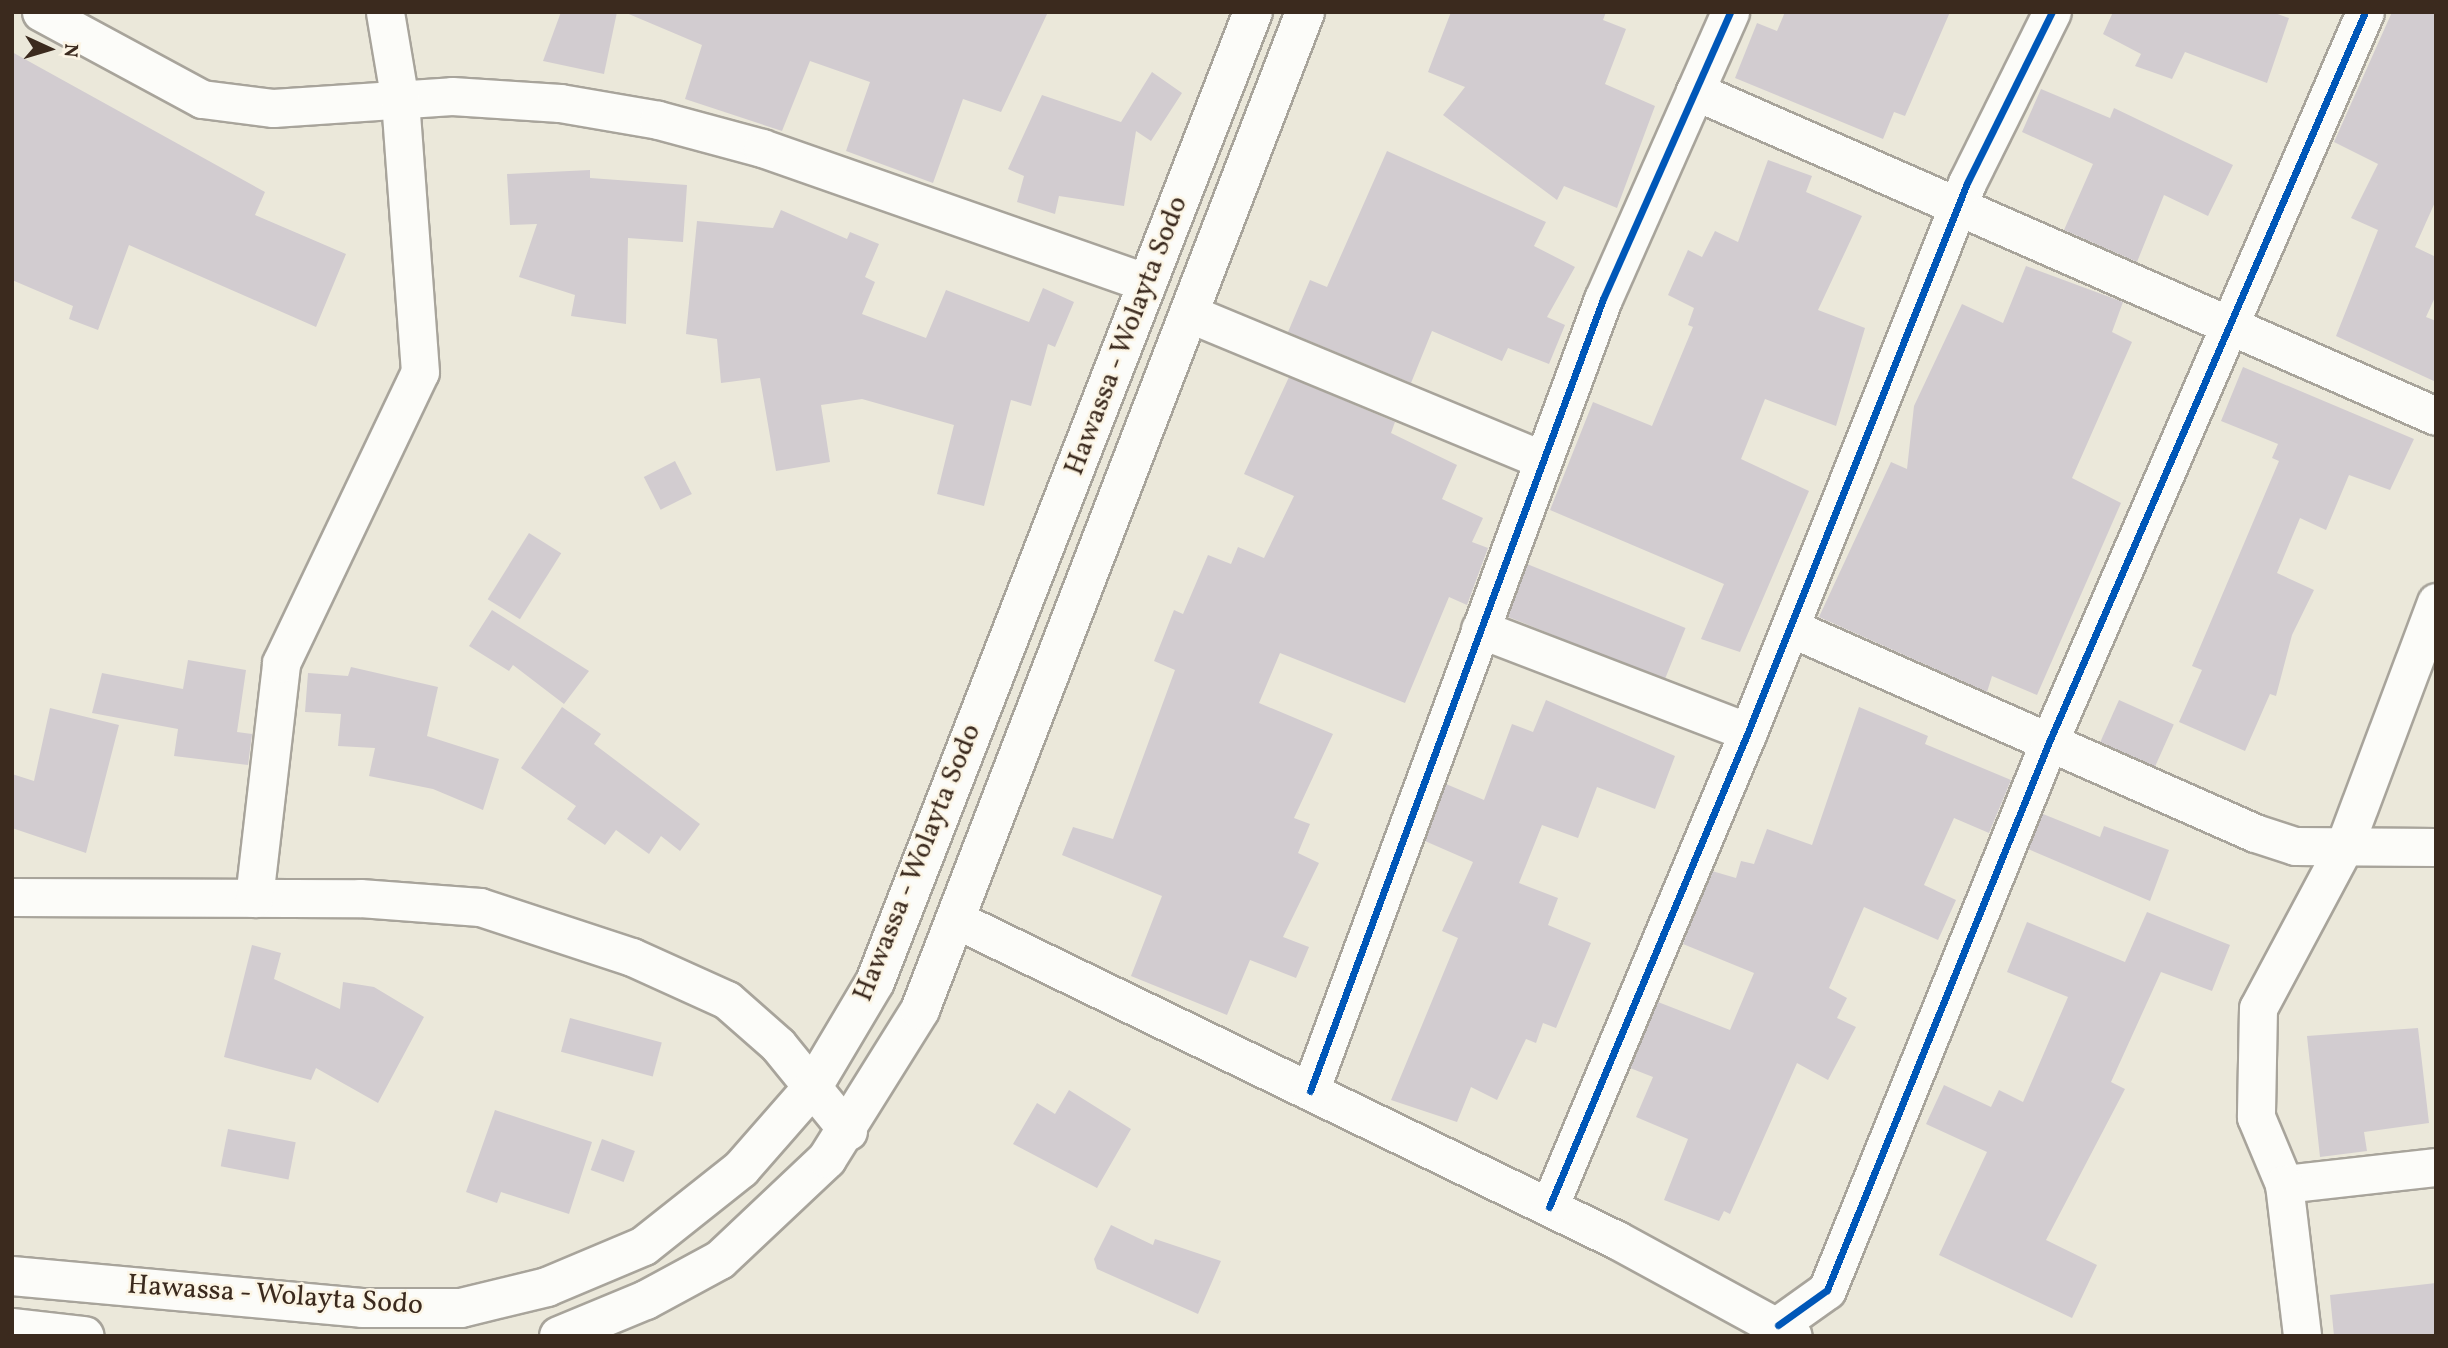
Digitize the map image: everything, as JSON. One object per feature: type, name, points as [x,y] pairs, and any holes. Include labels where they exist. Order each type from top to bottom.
[{"type":"main road","name":"Hawassa - Wolayta Sodo","points":[[12,1276],[362,1308],[461,1308],[547,1287],[644,1246],[741,1169],[812,1088],[875,982],[1253,12]]},
{"type":"main road","name":"Hawassa - Wolayta Sodo","points":[[559,1336],[720,1260],[848,1131],[920,1010],[957,920],[1300,13]]},
{"type":"main road","points":[[12,1328],[85,1336]]},
{"type":"street","points":[[41,12],[202,99],[273,108],[452,96],[560,103],[658,120],[762,148],[1147,283]]},
{"type":"street","points":[[254,898],[281,663],[420,372],[400,101],[385,12]]},
{"type":"street","points":[[1310,1091],[1603,299],[1730,12]]},
{"type":"street","points":[[1549,1208],[1748,732],[1959,202],[2052,12]]},
{"type":"street","points":[[957,920],[1549,1208],[1785,1330],[1827,1290],[2049,742],[2365,12]]},
{"type":"street","points":[[1695,91],[2231,321],[2436,416]]},
{"type":"street","points":[[1188,313],[1543,460]]},
{"type":"street","points":[[2302,1336],[2284,1184],[2256,1117],[2258,1008],[2343,849],[2436,602]]},
{"type":"street","points":[[1790,628],[2255,833],[2295,846],[2343,849],[2436,847]]},
{"type":"street","points":[[1480,629],[1748,732]]},
{"type":"street","points":[[12,897],[254,898],[481,907],[632,957],[750,1015],[848,1131]]},
{"type":"street","points":[[2284,1184],[2436,1167]]},
{"type":"building","points":[[561,12],[617,12],[604,74],[543,61]]},
{"type":"building","points":[[624,12],[1048,12],[1001,112],[963,99],[933,183],[846,151],[870,82],[810,61],[782,131],[685,99],[702,45]]},
{"type":"building","points":[[1451,12],[1606,12],[1603,20],[1626,29],[1605,84],[1655,106],[1617,208],[1564,186],[1557,200],[1443,115],[1465,87],[1428,72]]},
{"type":"building","points":[[1785,12],[1950,12],[1905,116],[1894,112],[1883,139],[1735,78],[1757,23],[1777,31]]},
{"type":"building","points":[[2113,12],[2272,12],[2289,18],[2267,83],[2185,52],[2172,79],[2135,66],[2141,54],[2103,34]]},
{"type":"building","points":[[2392,12],[2436,12],[2436,200],[2415,247],[2436,257],[2436,295],[2426,317],[2436,321],[2436,382],[2336,336],[2378,230],[2351,218],[2378,164],[2334,142]]},
{"type":"building","points":[[12,52],[265,192],[255,215],[346,254],[316,327],[129,245],[98,330],[69,319],[73,306],[12,280]]},
{"type":"building","points":[[1152,72],[1182,93],[1151,141],[1136,131],[1124,206],[1059,196],[1055,214],[1017,202],[1024,176],[1008,169],[1042,95],[1121,122]]},
{"type":"building","points":[[2041,89],[2110,118],[2114,108],[2233,165],[2208,216],[2164,195],[2137,262],[2064,230],[2093,164],[2022,132]]},
{"type":"building","points":[[1387,151],[1546,222],[1534,246],[1575,267],[1547,317],[1565,325],[1549,364],[1508,348],[1502,361],[1432,331],[1411,383],[1288,332],[1310,280],[1327,287]]},
{"type":"building","points":[[1768,160],[1812,176],[1806,192],[1862,216],[1818,310],[1865,328],[1836,426],[1765,399],[1741,459],[1809,491],[1740,652],[1701,639],[1724,584],[1550,510],[1593,402],[1652,426],[1693,327],[1688,325],[1694,308],[1668,295],[1688,250],[1702,257],[1715,231],[1738,242]]},
{"type":"building","points":[[590,170],[590,178],[687,185],[683,242],[628,238],[626,324],[571,316],[575,295],[519,277],[537,224],[510,225],[507,174]]},
{"type":"building","points":[[781,210],[847,239],[850,232],[879,244],[865,277],[875,282],[862,314],[926,338],[946,290],[1029,322],[1043,288],[1074,302],[1055,347],[1048,344],[1031,406],[1011,400],[984,506],[937,494],[954,425],[862,399],[821,405],[830,462],[776,471],[760,378],[721,383],[717,339],[686,334],[697,221],[773,228]]},
{"type":"building","points":[[2026,266],[2123,302],[2112,332],[2132,342],[2072,478],[2121,503],[2037,695],[1992,676],[1987,692],[1819,617],[1891,462],[1907,469],[1914,406],[1962,304],[2003,323]]},
{"type":"building","points":[[2243,367],[2414,439],[2390,490],[2349,475],[2326,530],[2300,518],[2277,573],[2314,590],[2292,635],[2276,696],[2270,694],[2245,751],[2179,722],[2202,670],[2192,666],[2279,461],[2272,458],[2278,444],[2221,421]]},
{"type":"building","points":[[1289,377],[1395,422],[1391,433],[1457,465],[1442,499],[1483,518],[1472,542],[1488,548],[1467,605],[1449,597],[1405,703],[1280,653],[1259,703],[1333,734],[1294,818],[1310,824],[1298,853],[1319,863],[1283,937],[1309,947],[1296,978],[1250,960],[1227,1015],[1131,976],[1162,896],[1062,855],[1073,827],[1113,839],[1175,670],[1154,661],[1174,610],[1183,614],[1208,555],[1231,564],[1238,547],[1264,558],[1294,496],[1244,474]]},
{"type":"building","points":[[675,461],[692,494],[661,510],[644,477]]},
{"type":"building","points":[[529,533],[561,553],[520,619],[488,599]]},
{"type":"building","points":[[1527,564],[1686,628],[1665,680],[1506,616]]},
{"type":"building","points":[[492,610],[589,671],[564,704],[513,665],[509,671],[469,646]]},
{"type":"building","points":[[188,660],[246,670],[237,732],[252,734],[248,765],[174,756],[178,729],[92,713],[102,673],[183,689]]},
{"type":"building","points":[[351,667],[438,687],[427,736],[499,759],[483,810],[433,789],[369,776],[375,748],[338,746],[341,714],[305,712],[308,673],[348,676]]},
{"type":"building","points":[[1546,700],[1675,756],[1655,809],[1597,787],[1578,838],[1542,825],[1519,883],[1558,898],[1548,925],[1591,943],[1556,1028],[1543,1023],[1536,1043],[1526,1039],[1497,1100],[1471,1087],[1457,1122],[1391,1100],[1458,938],[1442,931],[1473,862],[1425,841],[1446,784],[1484,800],[1512,724],[1533,732]]},
{"type":"building","points":[[2119,700],[2174,724],[2155,766],[2100,742]]},
{"type":"building","points":[[562,707],[601,734],[594,744],[700,824],[680,851],[661,836],[649,854],[616,830],[605,845],[567,819],[576,806],[521,768]]},
{"type":"building","points":[[1859,707],[1928,736],[1925,744],[2011,780],[1989,833],[1954,818],[1924,885],[1956,900],[1938,940],[1864,907],[1829,988],[1847,998],[1837,1018],[1856,1027],[1828,1080],[1797,1063],[1730,1214],[1724,1211],[1719,1221],[1664,1200],[1688,1139],[1636,1117],[1653,1077],[1630,1068],[1658,1002],[1730,1030],[1754,973],[1683,944],[1704,890],[1712,871],[1736,878],[1741,861],[1754,864],[1767,829],[1812,845]]},
{"type":"building","points":[[50,708],[119,725],[86,853],[12,828],[12,774],[34,781]]},
{"type":"building","points":[[2043,814],[2100,837],[2104,826],[2169,850],[2150,901],[2028,849]]},
{"type":"building","points":[[2147,912],[2230,945],[2212,991],[2161,972],[2111,1082],[2125,1089],[2046,1240],[2097,1265],[2072,1318],[1939,1255],[1987,1152],[1926,1124],[1944,1085],[1991,1107],[1999,1090],[2023,1102],[2068,997],[2007,972],[2027,922],[2125,962]]},
{"type":"building","points":[[252,945],[281,953],[274,979],[340,1009],[343,982],[374,987],[424,1017],[378,1103],[316,1068],[311,1080],[224,1057]]},
{"type":"building","points":[[570,1018],[662,1043],[653,1076],[561,1052]]},
{"type":"building","points":[[2418,1028],[2429,1123],[2364,1132],[2367,1151],[2320,1157],[2307,1036]]},
{"type":"building","points":[[1069,1090],[1131,1129],[1097,1188],[1013,1144],[1037,1103],[1055,1114]]},
{"type":"building","points":[[495,1110],[592,1142],[569,1214],[501,1192],[497,1203],[466,1192]]},
{"type":"building","points":[[228,1129],[296,1142],[288,1179],[221,1166]]},
{"type":"building","points":[[602,1139],[635,1151],[624,1182],[591,1170]]},
{"type":"building","points":[[1111,1225],[1153,1245],[1155,1239],[1221,1261],[1198,1314],[1097,1269],[1094,1259]]},
{"type":"building","points":[[2436,1283],[2436,1336],[2334,1336],[2330,1295]]},
{"type":"cycle path","points":[[1310,1091],[1603,299],[1730,12]]},
{"type":"cycle path","points":[[1549,1207],[1748,732],[1967,183],[2052,12]]},
{"type":"cycle path","points":[[1778,1325],[1827,1290],[2049,742],[2365,12]]}]
